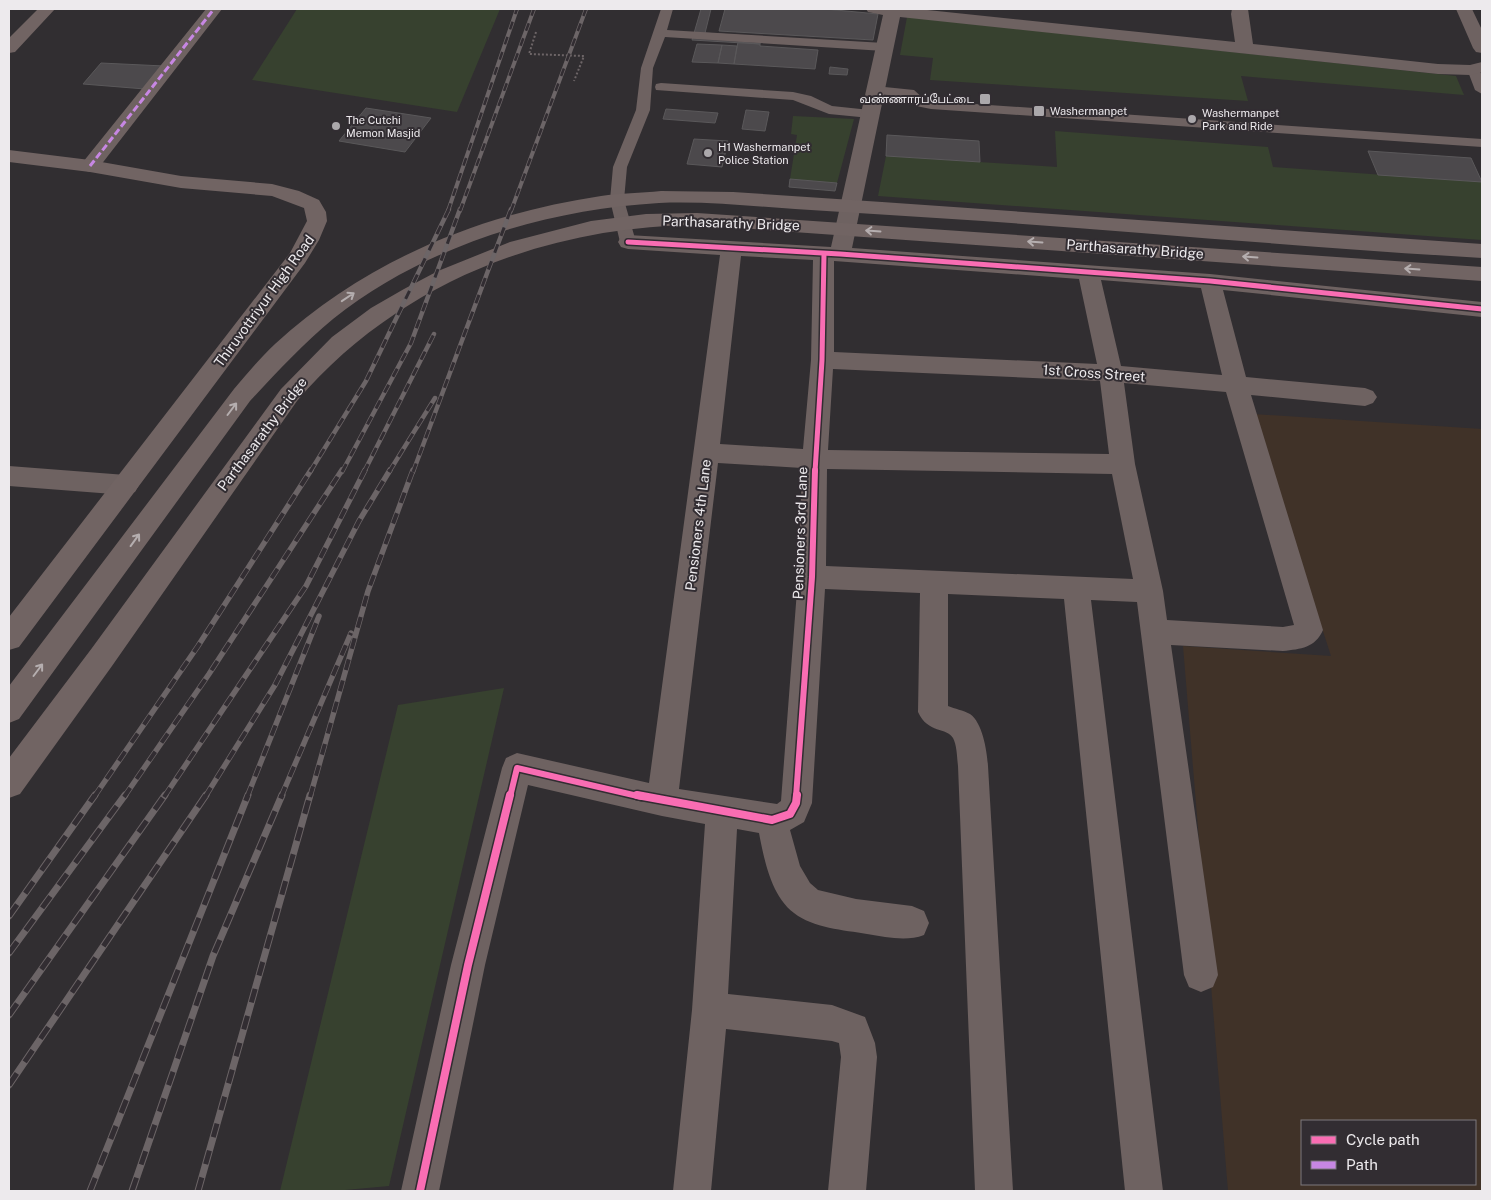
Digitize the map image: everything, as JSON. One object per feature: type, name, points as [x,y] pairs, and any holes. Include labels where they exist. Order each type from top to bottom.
[{"type":"main road","points":[[9,48],[47,9]]},
{"type":"main road","name":"Thiruvottriyur High Road","points":[[9,156],[90,166],[181,182],[272,190],[305,199],[312,204],[316,212],[315,228],[298,258],[9,638]]},
{"type":"main road","name":"Parthasarathy Bridge","points":[[9,709],[242,395],[276,357],[334,307],[369,284],[407,262],[489,228],[523,218],[587,206],[660,197],[694,197],[906,210],[1482,251]]},
{"type":"main road","name":"Parthasarathy Bridge","points":[[9,782],[102,657],[289,394],[313,368],[355,332],[431,284],[508,251],[553,236],[602,226],[640,221],[697,219],[1471,273]]},
{"type":"street","points":[[90,166],[214,9]]},
{"type":"street","points":[[874,9],[1057,22],[1245,49],[1438,69],[1478,68]]},
{"type":"street","points":[[1240,9],[1239,14],[1245,49]]},
{"type":"street","name":"Pensioners 3rd Lane","points":[[783,816],[796,803],[812,577],[815,459],[832,254],[870,114],[893,10]]},
{"type":"street","points":[[1471,12],[1482,48]]},
{"type":"street","points":[[628,242],[832,254],[1210,281],[1482,310]]},
{"type":"street","name":"Pensioners 4th Lane","points":[[662,801],[731,249]]},
{"type":"street","points":[[1088,272],[1111,373],[1122,464],[1149,591],[1201,975]]},
{"type":"street","points":[[1155,632],[1283,639],[1301,637],[1309,630],[1236,385],[1210,281]]},
{"type":"street","name":"1st Cross Street","points":[[822,360],[1111,373],[1365,397]]},
{"type":"street","points":[[707,453],[815,459],[1122,464]]},
{"type":"street","points":[[9,476],[126,485]]},
{"type":"street","points":[[812,577],[1149,591]]},
{"type":"street","points":[[934,582],[933,712],[945,721],[955,722],[965,728],[969,738],[975,791],[994,1191]]},
{"type":"street","points":[[1076,588],[1144,1191]]},
{"type":"street","points":[[420,1191],[468,965],[517,768],[662,801],[722,811],[783,816],[782,860],[792,884],[806,902],[824,910],[912,924]]},
{"type":"street","points":[[692,1191],[710,1010],[722,811]]},
{"type":"street","points":[[710,1010],[832,1022],[852,1030],[857,1043],[859,1057],[847,1191]]},
{"type":"lane","points":[[628,242],[617,200],[620,167],[643,110],[647,68],[667,9]]},
{"type":"lane","points":[[660,33],[884,47]]},
{"type":"lane","points":[[1478,68],[1482,90]]},
{"type":"lane","points":[[662,87],[793,96],[806,99],[833,111],[870,114]]},
{"type":"lane","points":[[875,90],[909,93],[921,103],[931,105],[1482,142]]},
{"type":"path","points":[[536,32],[529,54],[584,56],[574,81]]},
{"type":"shaded area","points":[[1253,414],[1482,429],[1482,1191],[1228,1191],[1183,646],[1331,656]]},
{"type":"green space","points":[[297,9],[500,9],[457,112],[252,80]]},
{"type":"green space","points":[[907,17],[1456,76],[1464,95],[1241,76],[1248,101],[930,80],[933,58],[900,55]]},
{"type":"green space","points":[[793,116],[854,119],[837,183],[790,179],[797,135],[791,134]]},
{"type":"green space","points":[[1055,131],[1268,147],[1273,167],[1482,182],[1482,240],[878,196],[886,156],[1057,167]]},
{"type":"green space","points":[[504,688],[389,1186],[334,1191],[280,1191],[398,705]]},
{"type":"building","points":[[701,9],[711,9],[705,33],[762,37],[760,44],[692,40]]},
{"type":"building","points":[[725,9],[825,9],[878,14],[873,40],[719,31]]},
{"type":"building","points":[[738,42],[760,44],[760,46],[818,50],[815,69],[734,64]]},
{"type":"building","points":[[697,44],[722,45],[718,63],[692,62]]},
{"type":"building","points":[[722,45],[737,46],[734,64],[718,63]]},
{"type":"building","points":[[101,63],[164,66],[145,89],[83,84]]},
{"type":"building","points":[[830,67],[848,69],[847,75],[829,74]]},
{"type":"building","points":[[366,108],[431,118],[405,152],[339,141]]},
{"type":"building","points":[[666,109],[718,113],[715,123],[663,119]]},
{"type":"building","points":[[746,110],[769,112],[765,131],[742,129]]},
{"type":"building","points":[[887,135],[979,141],[980,162],[886,156]]},
{"type":"building","name":"H1 Washermanpet Police Station","points":[[694,139],[728,141],[722,167],[687,164]]},
{"type":"building","points":[[1368,151],[1471,158],[1482,182],[1378,175]]},
{"type":"building","points":[[790,179],[837,183],[835,191],[789,187]]},
{"type":"railway","points":[[448,211],[517,9]]},
{"type":"railway","points":[[460,211],[534,9]]},
{"type":"railway","points":[[511,211],[586,9]]},
{"type":"railway","points":[[310,472],[366,381],[449,209]]},
{"type":"railway","points":[[342,472],[411,343],[460,209]]},
{"type":"railway","points":[[413,472],[511,209]]},
{"type":"railway","points":[[364,472],[434,334]]},
{"type":"railway","points":[[389,472],[435,398]]},
{"type":"railway","points":[[94,797],[198,646],[311,470]]},
{"type":"railway","points":[[124,797],[209,674],[342,470]]},
{"type":"railway","points":[[164,797],[306,586],[365,470]]},
{"type":"railway","points":[[205,797],[275,685],[359,521],[390,470]]},
{"type":"railway","points":[[310,797],[368,591],[413,470]]},
{"type":"railway","points":[[247,797],[319,616]]},
{"type":"railway","points":[[281,797],[351,633]]},
{"type":"railway","points":[[9,916],[95,795]]},
{"type":"railway","points":[[9,953],[125,795]]},
{"type":"railway","points":[[9,1015],[165,795]]},
{"type":"railway","points":[[9,1085],[206,795]]},
{"type":"railway","points":[[90,1191],[248,795]]},
{"type":"railway","points":[[132,1191],[213,956],[282,795]]},
{"type":"railway","points":[[198,1191],[310,795]]},
{"type":"marked path","points":[[90,166],[214,9]]},
{"type":"cycle path","points":[[628,242],[840,254],[1210,281],[1482,309]]},
{"type":"cycle path","points":[[420,1191],[468,965],[517,768],[662,801],[772,820],[787,816],[796,803],[812,577],[815,459],[822,360],[824,254]]},
{"type":"place","name":"வண்ணாரப்பேட்டை","points":[[985,99]]},
{"type":"place","name":"Washermanpet","points":[[1039,111]]},
{"type":"place","name":"Washermanpet Park and Ride","points":[[1192,119]]},
{"type":"place","name":"The Cutchi Memon Masjid","points":[[336,126]]},
{"type":"place","name":"H1 Washermanpet Police Station","points":[[708,153]]}]
